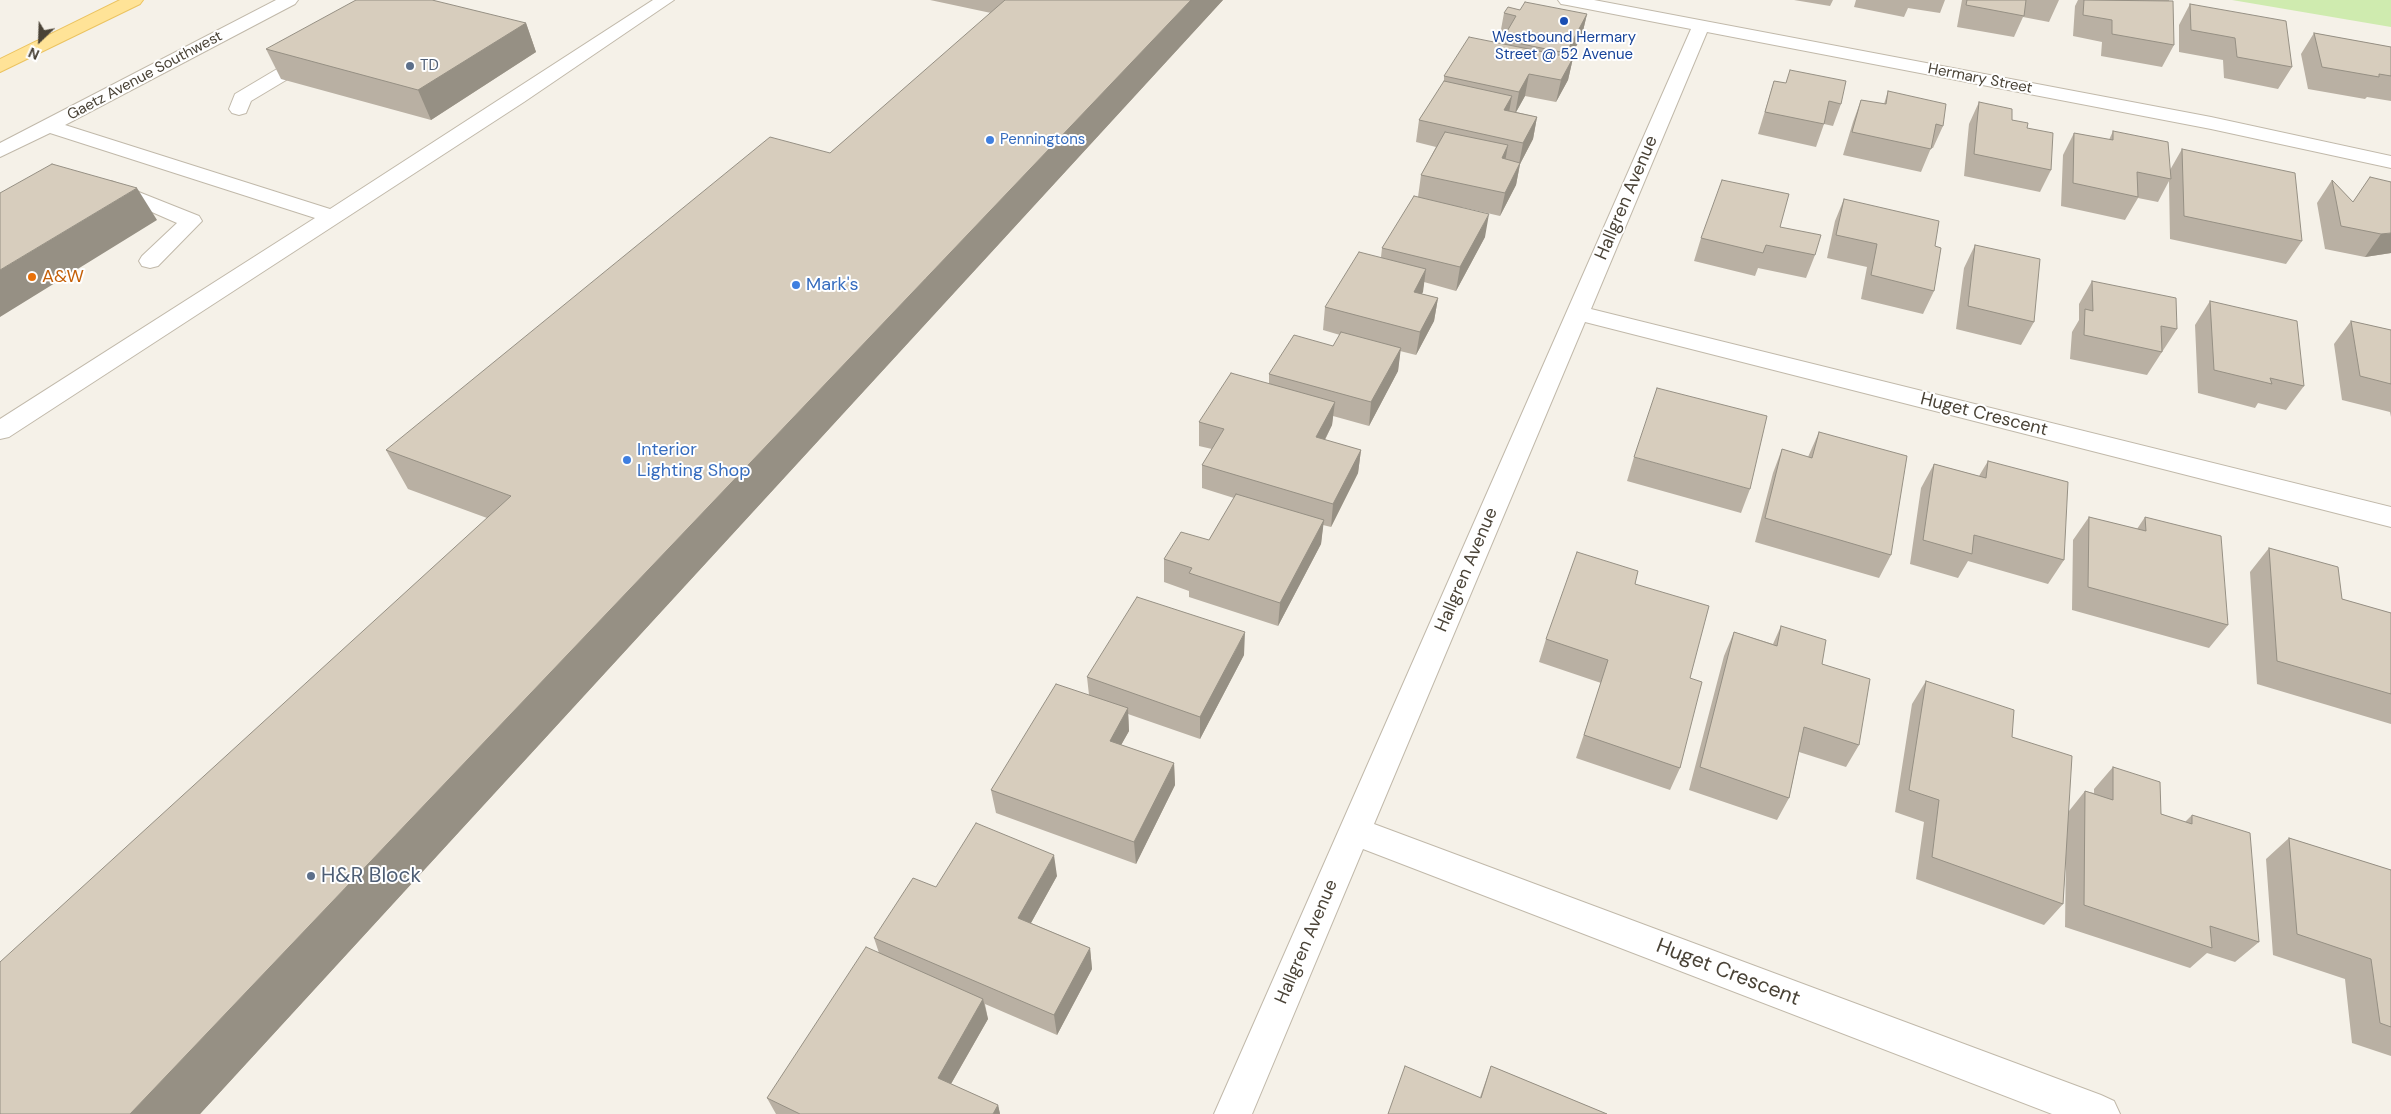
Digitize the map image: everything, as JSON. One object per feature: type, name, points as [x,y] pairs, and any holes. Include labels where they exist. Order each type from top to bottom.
[{"type":"main road","points":[[0,66],[134,0]]},
{"type":"street","name":"Gaetz Avenue Southwest","points":[[0,151],[289,0]]},
{"type":"street","points":[[0,431],[665,0]]},
{"type":"street","name":"Hermary Street","points":[[1567,0],[2211,123],[2391,162]]},
{"type":"street","name":"Hallgren Avenue","points":[[1233,1114],[1700,26]]},
{"type":"street","points":[[239,109],[242,98],[255,88],[330,46]]},
{"type":"street","points":[[49,126],[332,217]]},
{"type":"street","points":[[93,186],[102,184],[191,221],[150,261]]},
{"type":"street","name":"Huget Crescent","points":[[1578,313],[2391,517]]},
{"type":"street","name":"Huget Crescent","points":[[1354,831],[2101,1114]]},
{"type":"green space","points":[[2232,0],[2391,0],[2391,27]]},
{"type":"building","points":[[356,0],[432,0],[526,23],[418,90],[266,49]]},
{"type":"building","points":[[1005,0],[1191,0],[130,1114],[0,1114],[0,962],[511,496],[386,450],[770,137],[830,153]]},
{"type":"building","points":[[1967,0],[2026,0],[2024,16],[1966,5]]},
{"type":"building","points":[[2084,0],[2173,1],[2174,45],[2112,34],[2112,20],[2083,15]]},
{"type":"building","points":[[1525,2],[1587,14],[1566,53],[1502,40],[1516,16],[1504,13],[1508,7],[1520,10]]},
{"type":"building","points":[[2190,4],[2286,21],[2292,67],[2237,57],[2235,38],[2191,30]]},
{"type":"building","points":[[2314,33],[2391,47],[2391,76],[2379,74],[2379,77],[2322,67]]},
{"type":"building","points":[[1469,37],[1573,58],[1561,80],[1529,74],[1519,92],[1444,76]]},
{"type":"building","points":[[1790,70],[1846,81],[1841,104],[1829,101],[1824,124],[1765,112],[1774,81],[1786,83]]},
{"type":"building","points":[[1444,81],[1512,96],[1504,110],[1537,117],[1523,143],[1419,120]]},
{"type":"building","points":[[1888,91],[1946,104],[1943,126],[1936,124],[1931,149],[1852,132],[1861,100],[1886,104]]},
{"type":"building","points":[[1979,102],[2012,109],[2012,120],[2028,123],[2027,128],[2053,133],[2051,170],[1974,154]]},
{"type":"building","points":[[2113,131],[2168,142],[2171,179],[2137,172],[2138,197],[2073,183],[2074,133],[2113,140]]},
{"type":"building","points":[[1445,132],[1508,145],[1502,158],[1520,163],[1505,193],[1421,175]]},
{"type":"building","points":[[2182,149],[2295,173],[2302,241],[2184,216]]},
{"type":"building","points":[[52,164],[137,188],[0,270],[0,193]]},
{"type":"building","points":[[2370,177],[2391,182],[2391,233],[2381,234],[2341,226],[2332,180],[2353,202]]},
{"type":"building","points":[[1722,180],[1789,194],[1780,227],[1821,235],[1815,255],[1766,245],[1763,253],[1701,238]]},
{"type":"building","points":[[1414,196],[1489,214],[1460,267],[1382,248]]},
{"type":"building","points":[[1844,199],[1939,221],[1935,246],[1941,248],[1934,291],[1871,275],[1877,244],[1836,235]]},
{"type":"building","points":[[1975,245],[2040,259],[2034,322],[1968,306]]},
{"type":"building","points":[[1359,252],[1426,269],[1414,292],[1438,298],[1420,332],[1325,307]]},
{"type":"building","points":[[2092,281],[2176,298],[2177,329],[2161,326],[2162,352],[2084,335],[2085,309],[2093,311]]},
{"type":"building","points":[[2210,301],[2297,321],[2304,386],[2270,378],[2272,384],[2214,370]]},
{"type":"building","points":[[2351,321],[2391,330],[2391,384],[2360,376]]},
{"type":"building","points":[[1341,332],[1401,348],[1371,402],[1269,374],[1294,335],[1333,346]]},
{"type":"building","points":[[1231,373],[1335,402],[1316,437],[1361,450],[1333,504],[1202,465],[1224,429],[1199,422]]},
{"type":"building","points":[[1657,388],[1767,416],[1750,489],[1634,457]]},
{"type":"building","points":[[1819,432],[1907,456],[1891,555],[1765,518],[1782,449],[1812,458]]},
{"type":"building","points":[[1988,461],[2068,482],[2064,560],[1974,535],[1972,554],[1923,540],[1934,464],[1986,478]]},
{"type":"building","points":[[1236,494],[1324,520],[1280,603],[1189,573],[1192,568],[1164,559],[1181,532],[1209,540]]},
{"type":"building","points":[[2089,517],[2146,531],[2145,517],[2221,536],[2228,625],[2088,587]]},
{"type":"building","points":[[2269,548],[2338,567],[2342,599],[2391,613],[2391,694],[2277,661]]},
{"type":"building","points":[[1577,552],[1638,571],[1635,584],[1709,606],[1690,678],[1702,682],[1680,768],[1584,735],[1608,660],[1546,639]]},
{"type":"building","points":[[1137,597],[1245,632],[1200,717],[1087,677]]},
{"type":"building","points":[[1781,626],[1826,640],[1822,664],[1870,679],[1859,745],[1804,727],[1789,798],[1700,767],[1734,632],[1777,646]]},
{"type":"building","points":[[1926,681],[2014,710],[2012,737],[2072,756],[2063,904],[1932,857],[1939,800],[1909,790]]},
{"type":"building","points":[[1056,684],[1128,708],[1110,741],[1174,763],[1134,842],[991,790]]},
{"type":"building","points":[[2113,767],[2160,782],[2161,814],[2192,824],[2192,815],[2250,833],[2259,942],[2210,926],[2212,948],[2084,905],[2085,791],[2113,800]]},
{"type":"building","points":[[976,823],[1054,855],[1018,918],[1090,948],[1054,1015],[874,938],[913,878],[936,887]]},
{"type":"building","points":[[2289,838],[2391,870],[2391,1027],[2380,1023],[2371,959],[2297,934]]},
{"type":"building","points":[[866,947],[983,999],[938,1078],[998,1105],[993,1114],[800,1114],[767,1098]]},
{"type":"building","points":[[1405,1066],[1481,1098],[1491,1066],[1607,1114],[1388,1114]]},
{"type":"place","name":"Westbound Hermary Street @ 52 Avenue","points":[[1564,21]]},
{"type":"place","name":"TD","points":[[410,66]]},
{"type":"place","name":"Penningtons","points":[[990,140]]},
{"type":"place","name":"A&W","points":[[32,277]]},
{"type":"place","name":"Mark's","points":[[796,285]]},
{"type":"place","name":"Interior Lighting Shop","points":[[627,460]]},
{"type":"place","name":"H&R Block","points":[[311,876]]}]
